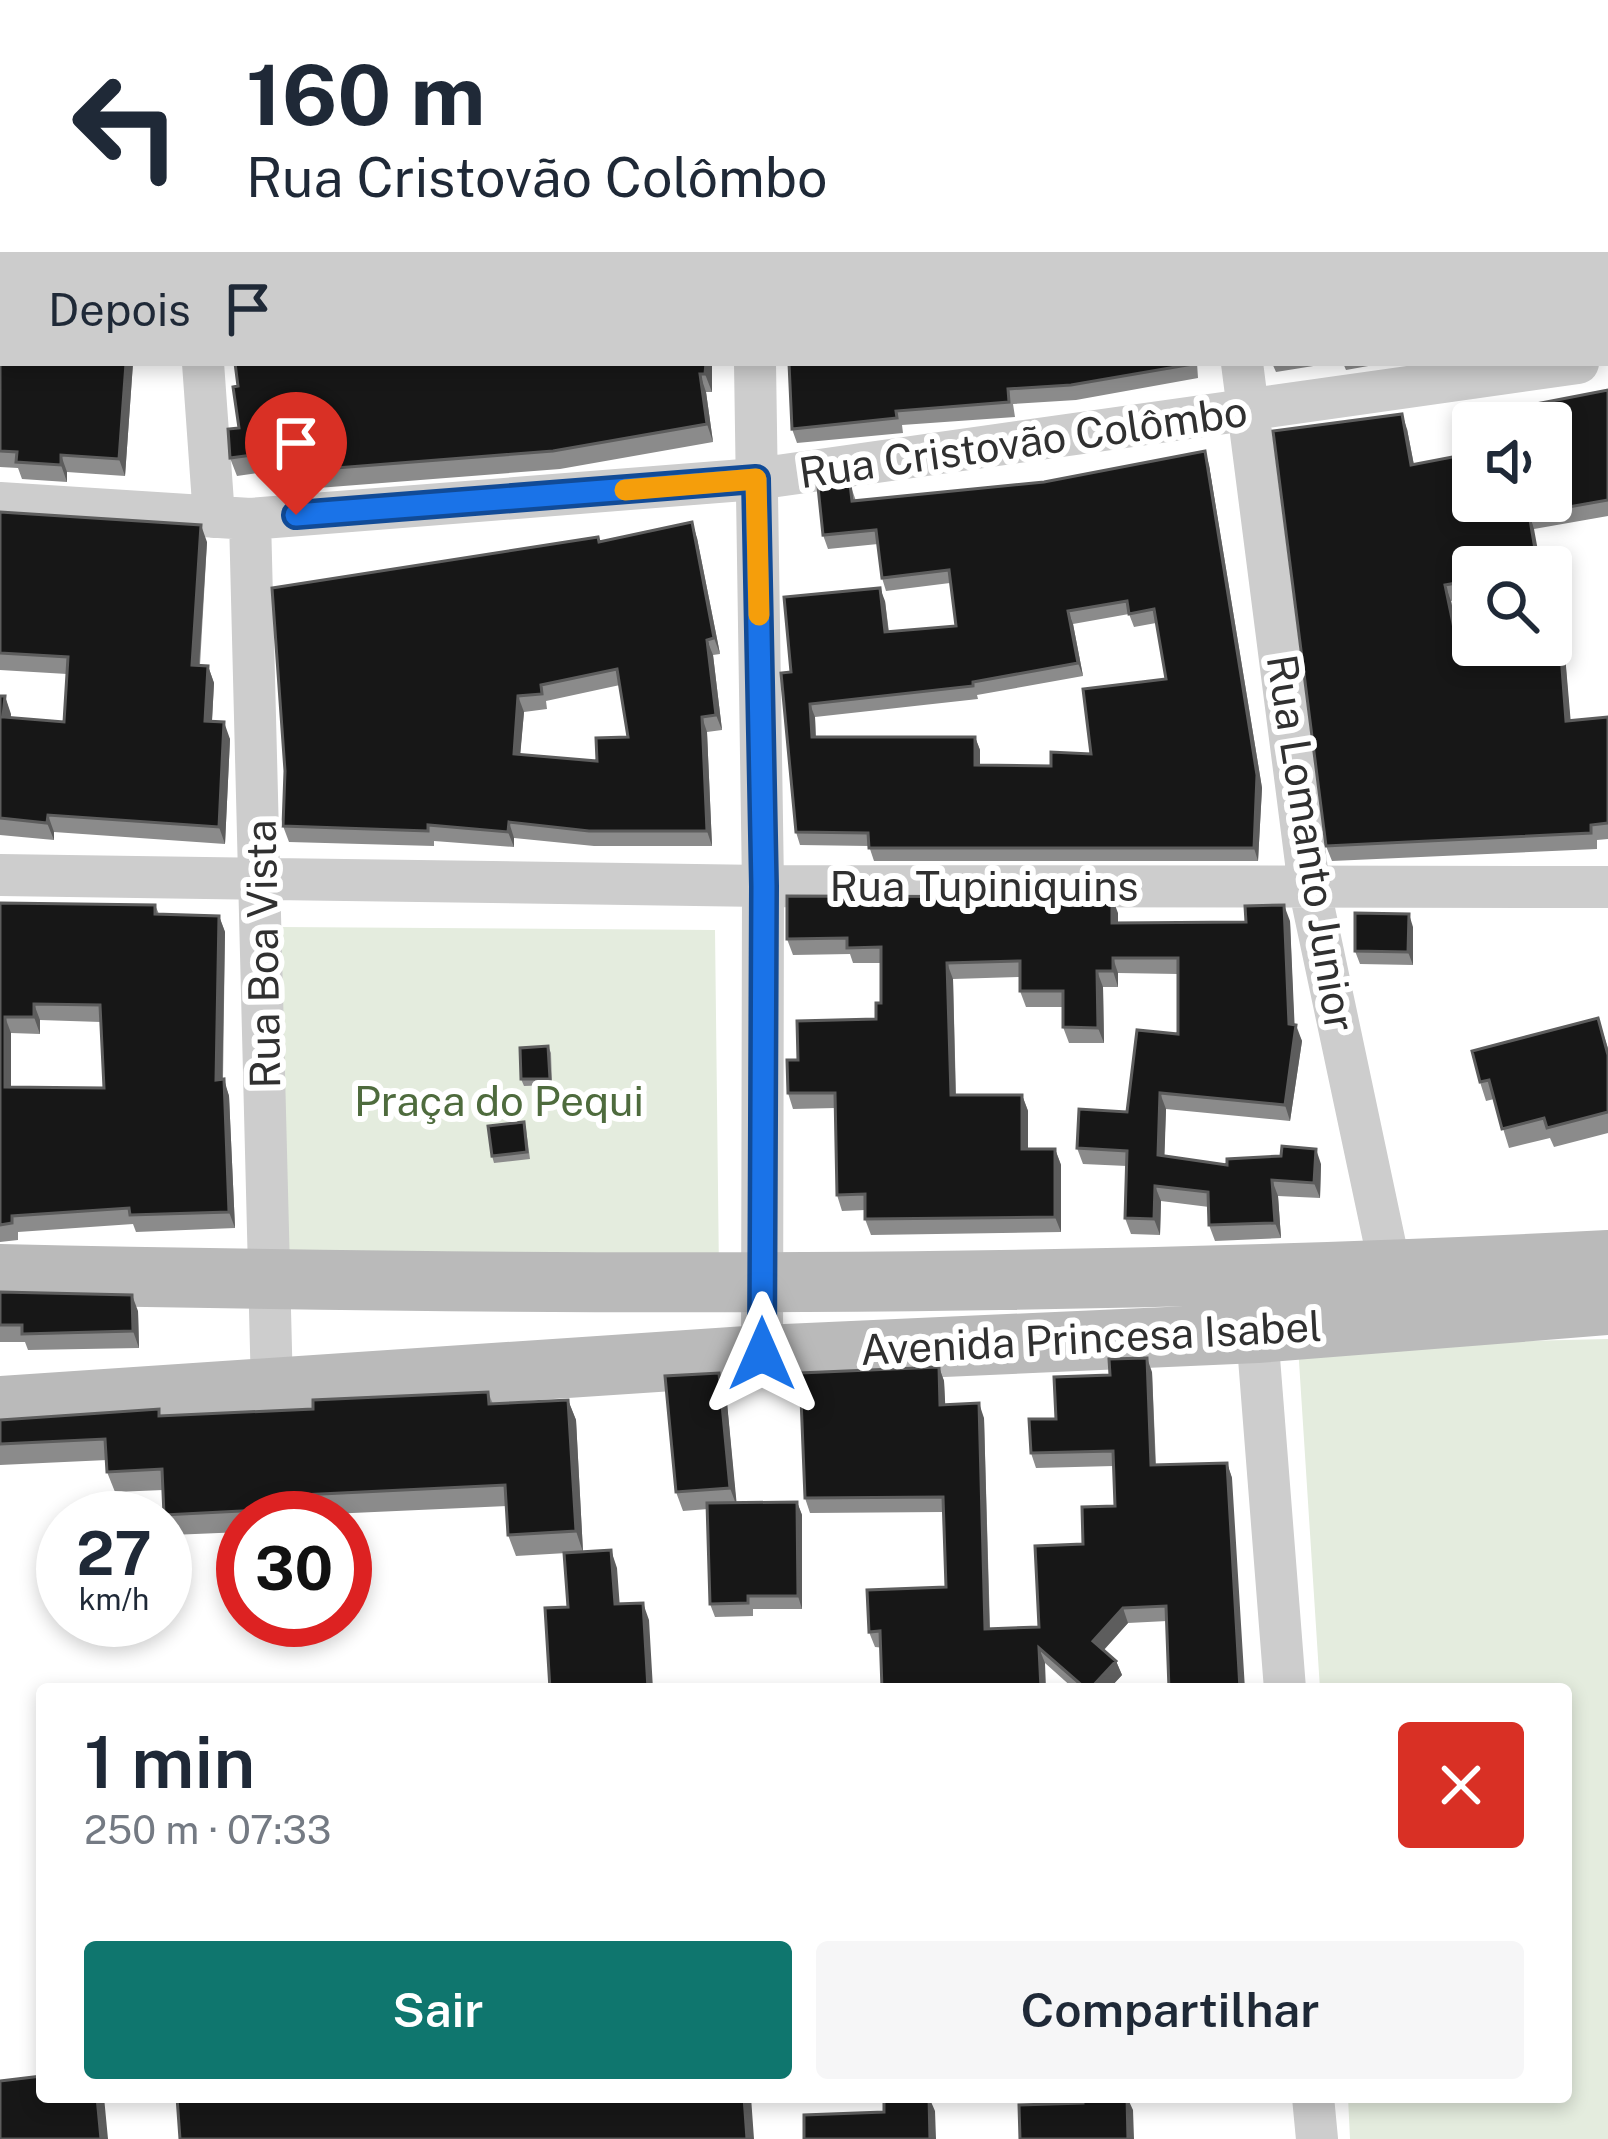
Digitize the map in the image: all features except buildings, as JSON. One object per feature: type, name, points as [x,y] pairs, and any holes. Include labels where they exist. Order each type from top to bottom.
[{"type":"main road","name":"Avenida Princesa Isabel","points":[[0,1406],[762,1354],[1051,1342],[1254,1305],[1396,1296],[1608,1260]]},
{"type":"main road","name":"Avenida Princesa Isabel","points":[[0,1274],[268,1280],[1047,1281],[1254,1305]]},
{"type":"main road","points":[[1047,1281],[1051,1342]]},
{"type":"main road","name":"Avenida Princesa Isabel","points":[[1396,1296],[1608,1306]]},
{"type":"street","name":"Rua Boa Vista","points":[[204,366],[232,518],[262,882],[272,1389]]},
{"type":"street","points":[[755,366],[764,886],[762,1354]]},
{"type":"street","name":"Rua Lomanto Junior","points":[[1242,366],[1309,886],[1396,1296]]},
{"type":"street","name":"Rua Cristovão Colômbo","points":[[0,503],[232,518],[756,479],[1557,366]]},
{"type":"street","name":"Rua Tupiniquins","points":[[0,875],[764,886],[1608,886]]},
{"type":"street","points":[[1254,1305],[1285,1683]]},
{"type":"street","points":[[1314,2103],[1317,2139]]},
{"type":"green space","name":"Praça do Pequi","points":[[281,927],[715,930],[719,1274],[279,1270]]},
{"type":"green space","points":[[1608,1339],[1608,2139],[1350,2139],[1348,2103],[1572,2103],[1572,1683],[1320,1683],[1298,1346]]},
{"type":"slow traffic","points":[[625,490],[756,479],[759,615]]},
{"type":"route","points":[[296,515],[756,479],[764,886],[762,1354]]}]
